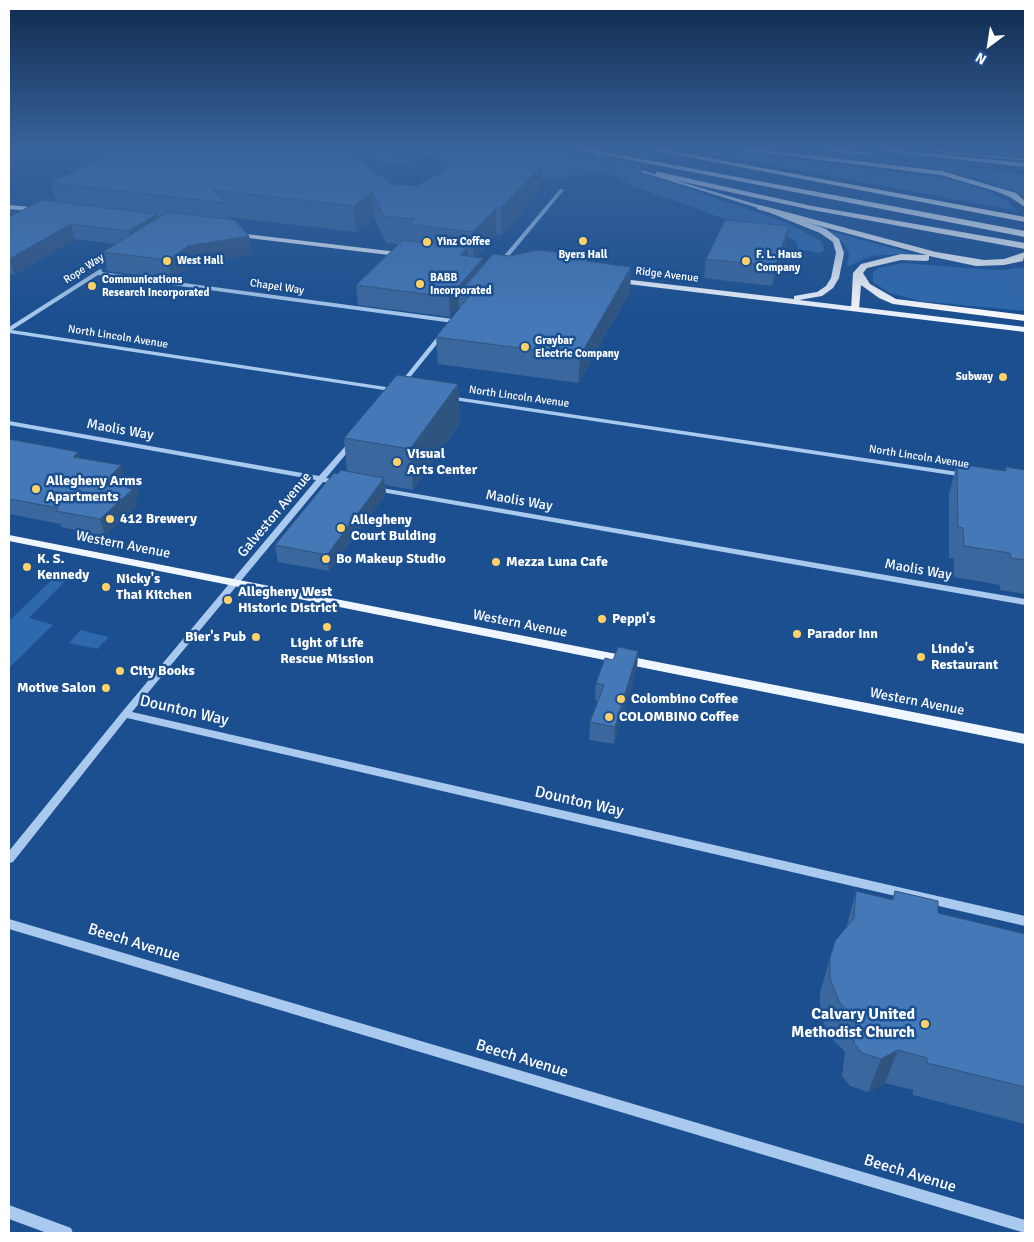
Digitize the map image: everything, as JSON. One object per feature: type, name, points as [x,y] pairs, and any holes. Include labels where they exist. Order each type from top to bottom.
[{"type":"highway","points":[[803,206],[1025,246]]},
{"type":"highway","points":[[877,206],[1025,234]]},
{"type":"highway","points":[[952,206],[1025,220]]},
{"type":"highway","points":[[760,207],[935,255],[986,263]]},
{"type":"highway","points":[[854,309],[858,273],[864,266],[900,257],[986,263],[1020,259],[1025,255]]},
{"type":"highway","points":[[858,273],[867,286],[882,296],[894,300],[924,306],[1025,318]]},
{"type":"main road","points":[[757,206],[816,227],[836,241],[840,253],[835,278],[829,288],[812,296],[779,300]]},
{"type":"main road","points":[[10,208],[53,212]]},
{"type":"main road","points":[[228,233],[418,256]]},
{"type":"main road","points":[[494,265],[513,268]]},
{"type":"main road","name":"Ridge Avenue","points":[[602,279],[1025,330]]},
{"type":"main road","name":"Western Avenue","points":[[9,538],[1025,738]]},
{"type":"street","points":[[491,274],[494,265],[548,206]]},
{"type":"street","name":"Rope Way","points":[[9,330],[105,268]]},
{"type":"street","name":"Chapel Way","points":[[97,273],[456,317],[396,390]]},
{"type":"street","name":"North Lincoln Avenue","points":[[9,330],[406,392]]},
{"type":"street","points":[[390,398],[396,390]]},
{"type":"street","name":"North Lincoln Avenue","points":[[445,397],[977,477]]},
{"type":"street","name":"Maolis Way","points":[[9,423],[350,484]]},
{"type":"street","name":"Galveston Avenue","points":[[9,859],[125,714],[359,435]]},
{"type":"street","name":"Maolis Way","points":[[370,488],[1025,602]]},
{"type":"street","name":"Dounton Way","points":[[125,714],[1025,921]]},
{"type":"street","name":"Beech Avenue","points":[[9,924],[1025,1227]]},
{"type":"street","points":[[9,1212],[66,1233]]},
{"type":"shaded area","points":[[689,206],[738,206],[790,224],[822,242],[824,250],[820,253],[798,249],[796,242],[790,238]]},
{"type":"shaded area","points":[[990,206],[1012,206],[1017,211]]},
{"type":"shaded area","points":[[830,231],[911,253],[871,256],[847,267],[849,254],[845,245]]},
{"type":"shaded area","points":[[903,263],[1002,270],[1025,267],[1025,311],[920,301],[890,293],[873,282],[873,273],[878,268]]},
{"type":"shaded area","points":[[60,572],[72,574],[29,618],[53,625],[9,668],[9,621]]},
{"type":"shaded area","points":[[81,630],[109,637],[97,649],[69,643]]},
{"type":"building","points":[[30,206],[91,206],[157,214],[129,231],[71,224],[9,259],[9,217]]},
{"type":"building","points":[[379,206],[503,206],[496,208],[473,232],[410,224],[415,219],[384,216]]},
{"type":"building","points":[[167,212],[235,220],[249,236],[188,246],[168,260],[103,252]]},
{"type":"building","points":[[725,220],[789,226],[775,266],[706,259]]},
{"type":"building","points":[[403,240],[467,248],[460,255],[483,258],[449,297],[356,285]]},
{"type":"building","points":[[538,250],[589,256],[586,261],[631,267],[580,356],[436,337],[471,294],[459,293],[493,254],[510,256]]},
{"type":"building","points":[[397,375],[458,384],[410,449],[344,438]]},
{"type":"building","points":[[9,439],[78,452],[73,457],[121,465],[110,476],[135,480],[127,488],[133,489],[100,519],[56,511],[59,508],[9,499]]},
{"type":"building","points":[[957,464],[1006,471],[1006,467],[1025,470],[1025,560],[1011,558],[1010,553],[964,546],[963,528],[958,527]]},
{"type":"building","points":[[340,470],[384,478],[327,555],[275,545],[334,473],[338,474]]},
{"type":"building","points":[[618,647],[638,651],[615,727],[590,722],[604,685],[596,683],[605,658],[613,660]]},
{"type":"building","name":"Calvary United Methodist Church","points":[[856,891],[893,900],[895,891],[938,901],[938,913],[1025,934],[1025,1087],[927,1063],[927,1058],[898,1050],[881,1059],[862,1053],[854,1043],[856,1019],[840,1003],[830,979],[830,958],[835,941],[854,918]]},
{"type":"place","name":"Byers Hall","points":[[583,241]]},
{"type":"place","name":"Yinz Coffee","points":[[427,242]]},
{"type":"place","name":"West Hall","points":[[167,261]]},
{"type":"place","name":"F. L. Haus Company","points":[[746,261]]},
{"type":"place","name":"BABB Incorporated","points":[[420,284]]},
{"type":"place","name":"Communications Research Incorporated","points":[[92,286]]},
{"type":"place","name":"Graybar Electric Company","points":[[525,347]]},
{"type":"place","name":"Subway","points":[[1003,377]]},
{"type":"place","name":"Visual Arts Center","points":[[397,462]]},
{"type":"place","name":"Allegheny Arms Apartments","points":[[36,489]]},
{"type":"place","name":"412 Brewery","points":[[110,519]]},
{"type":"place","name":"Allegheny Court Bulding","points":[[341,528]]},
{"type":"place","name":"Bo Makeup Studio","points":[[326,559]]},
{"type":"place","name":"Mezza Luna Cafe","points":[[496,562]]},
{"type":"place","name":"K. S. Kennedy","points":[[27,567]]},
{"type":"place","name":"Nicky's Thai Kitchen","points":[[106,587]]},
{"type":"place","name":"Allegheny West Historic District","points":[[228,600]]},
{"type":"place","name":"Peppi's","points":[[602,619]]},
{"type":"place","name":"Light of Life Rescue Mission","points":[[327,627]]},
{"type":"place","name":"Parador Inn","points":[[797,634]]},
{"type":"place","name":"Bier's Pub","points":[[256,637]]},
{"type":"place","name":"Lindo's Restaurant","points":[[921,657]]},
{"type":"place","name":"City Books","points":[[120,671]]},
{"type":"place","name":"Motive Salon","points":[[106,688]]},
{"type":"place","name":"Colombino Coffee","points":[[621,699]]},
{"type":"place","name":"COLOMBINO Coffee","points":[[609,717]]},
{"type":"place","name":"Calvary United Methodist Church","points":[[925,1024]]}]
